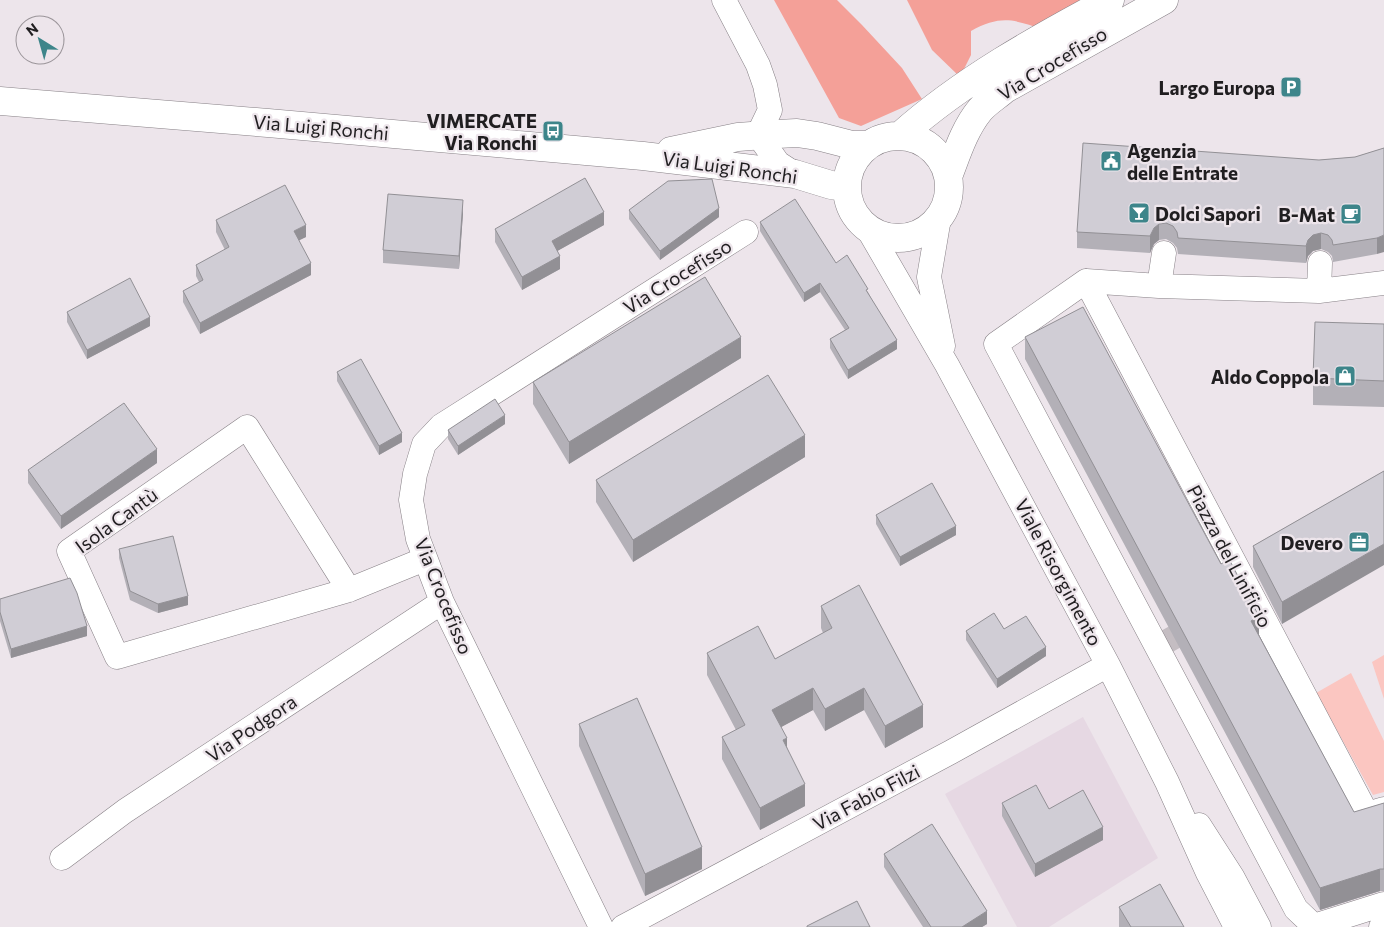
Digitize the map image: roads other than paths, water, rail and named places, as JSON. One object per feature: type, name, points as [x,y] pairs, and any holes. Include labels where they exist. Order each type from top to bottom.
[{"type":"street","points":[[724,0],[758,65],[764,85],[770,110],[758,135],[778,163],[795,174]]},
{"type":"street","name":"Via Crocefisso","points":[[901,135],[921,117],[968,83],[1026,47],[1110,0]]},
{"type":"street","name":"Via Crocefisso","points":[[948,174],[957,151],[981,110],[1005,89],[1164,0]]},
{"type":"street","name":"Via Luigi Ronchi","points":[[0,101],[268,122],[643,156],[795,174],[830,185],[846,186]]},
{"type":"street","name":"Via Luigi Ronchi","points":[[643,156],[758,135],[797,133],[852,145],[869,145]]},
{"type":"street","points":[[901,135],[917,139],[931,147],[942,159],[948,174],[950,190],[947,205],[939,218],[928,229],[914,236],[898,238],[882,236],[868,230],[857,218],[849,203],[846,186],[849,170],[857,156],[869,145],[884,137],[901,135]]},
{"type":"street","name":"Viale Risorgimento","points":[[939,218],[929,277],[947,364]]},
{"type":"street","name":"Viale Risorgimento","points":[[868,230],[947,364],[1108,666],[1167,782],[1208,874],[1236,927]]},
{"type":"street","name":"Via Crocefisso","points":[[602,927],[442,602],[418,539],[411,500],[415,474],[424,444],[441,426],[746,232]]},
{"type":"street","points":[[1159,286],[1164,253]]},
{"type":"street","points":[[1319,291],[1320,262]]},
{"type":"street","points":[[1384,282],[1319,291],[1159,286],[1086,281],[996,344],[1296,909],[1314,926],[1384,904]]},
{"type":"street","name":"Piazza del Linificio","points":[[1086,281],[1367,814],[1384,809]]},
{"type":"street","name":"Isola Cantù","points":[[349,590],[247,427],[69,551],[117,657],[349,590],[426,560]]},
{"type":"street","name":"Via Podgora","points":[[62,858],[125,811],[442,602]]},
{"type":"street","name":"Via Fabio Filzi","points":[[623,927],[1108,666]]},
{"type":"street","name":"Viale Risorgimento","points":[[1167,782],[1203,831],[1233,878],[1259,927]]},
{"type":"tunnel","points":[[1157,647],[1201,622]]},
{"type":"place","name":"Largo Europa","points":[[1291,87]]},
{"type":"place","name":"VIMERCATE Via Ronchi","points":[[553,131]]},
{"type":"place","name":"Agenzia delle Entrate","points":[[1111,161]]},
{"type":"place","name":"Dolci Sapori","points":[[1139,213]]},
{"type":"place","name":"B-Mat","points":[[1351,214]]},
{"type":"place","name":"Aldo Coppola","points":[[1345,376]]},
{"type":"place","name":"Devero","points":[[1359,542]]}]
